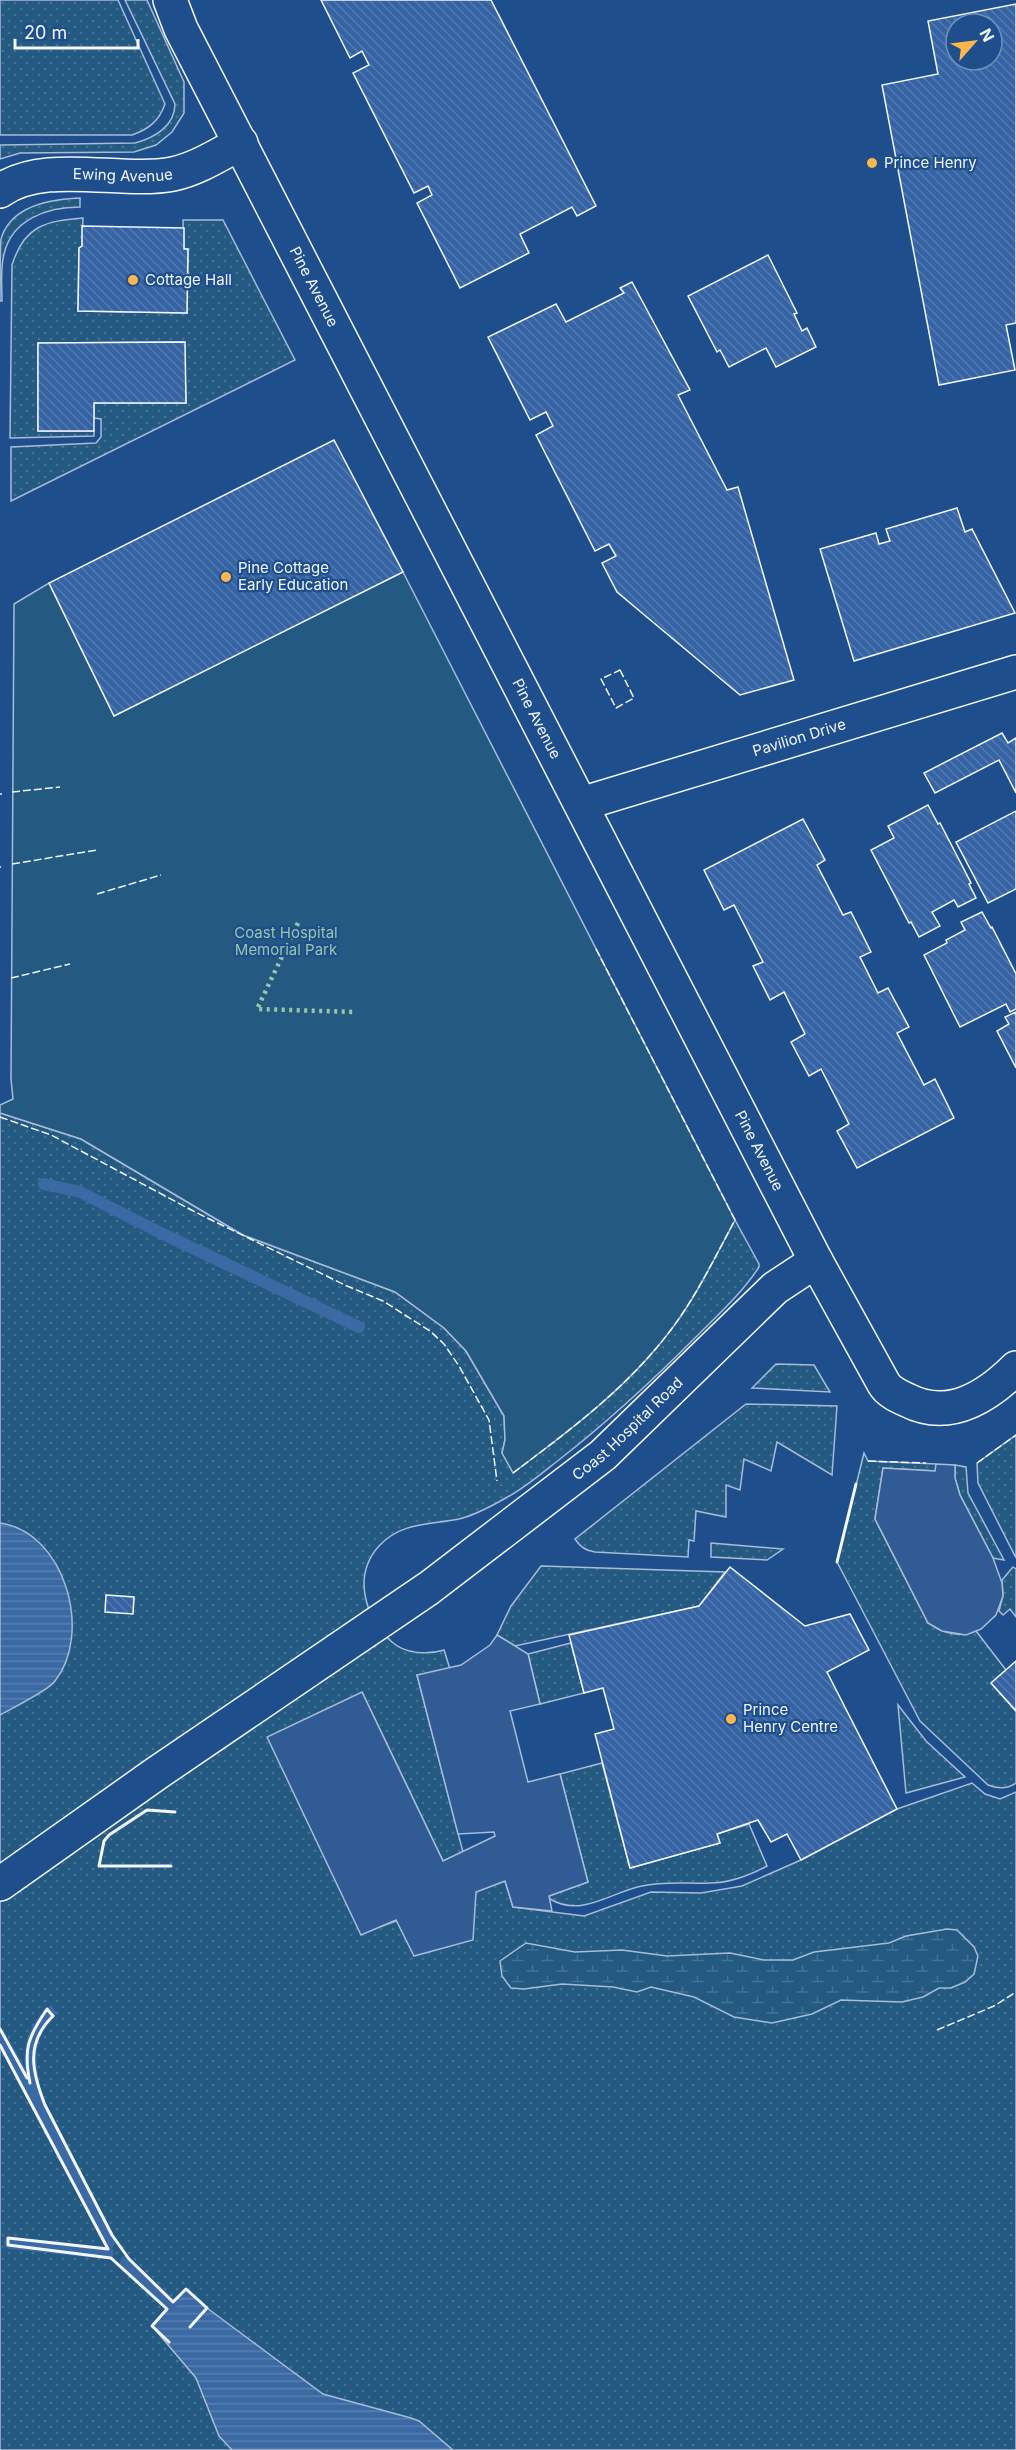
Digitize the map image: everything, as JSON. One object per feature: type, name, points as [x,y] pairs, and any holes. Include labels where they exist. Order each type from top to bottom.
[{"type":"street","name":"Pine Avenue","points":[[170,0],[181,28],[816,1261],[886,1388],[915,1404],[932,1408],[957,1407],[974,1400],[996,1386],[1016,1368]]},
{"type":"street","name":"Ewing Avenue","points":[[0,191],[34,176],[173,174],[241,143]]},
{"type":"street","name":"Pavilion Drive","points":[[581,804],[1016,672]]},
{"type":"street","name":"Coast Hospital Road","points":[[0,1884],[157,1773],[429,1588],[603,1455],[775,1288],[816,1261]]},
{"type":"green space","points":[[0,0],[118,0],[165,104],[156,120],[132,135],[0,135]]},
{"type":"green space","points":[[125,0],[147,0],[184,82],[184,113],[172,132],[156,145],[134,152],[20,153],[0,159],[0,145],[135,143],[149,138],[167,125],[174,112],[175,104]]},
{"type":"green space","points":[[80,198],[80,207],[56,209],[33,217],[15,232],[4,254],[2,301],[0,301],[1,239],[13,218],[45,202]]},
{"type":"green space","points":[[83,218],[82,246],[79,248],[78,311],[187,313],[188,249],[184,249],[183,220],[223,220],[295,360],[11,501],[11,447],[96,443],[101,437],[101,419],[94,418],[94,403],[186,403],[184,342],[38,343],[38,431],[94,431],[94,436],[10,438],[12,265],[23,242],[38,228],[58,221]]},
{"type":"green space","name":"Coast Hospital Memorial Park","points":[[403,572],[735,1220],[688,1305],[653,1352],[596,1408],[513,1473],[502,1453],[505,1440],[504,1416],[466,1351],[444,1328],[395,1292],[243,1235],[81,1139],[0,1113],[0,1105],[13,1099],[11,1079],[14,604],[49,583],[114,716]]},
{"type":"green space","points":[[0,1113],[81,1139],[243,1235],[395,1292],[444,1328],[466,1351],[504,1416],[505,1440],[502,1453],[513,1472],[597,1408],[653,1352],[688,1305],[735,1220],[759,1267],[730,1302],[648,1384],[578,1445],[519,1490],[471,1515],[406,1528],[397,1532],[379,1546],[371,1558],[364,1583],[365,1596],[375,1621],[392,1642],[403,1649],[424,1653],[444,1650],[450,1669],[417,1675],[463,1852],[443,1861],[362,1692],[361,1934],[505,1881],[513,1907],[584,1916],[651,1892],[701,1893],[742,1886],[801,1860],[897,1809],[972,1783],[985,1794],[1000,1799],[1016,1792],[1016,2450],[0,2450]]},
{"type":"green space","points":[[776,1364],[814,1365],[830,1392],[752,1388]]},
{"type":"green space","points":[[746,1404],[837,1406],[832,1475],[777,1442],[771,1471],[744,1459],[740,1490],[726,1485],[726,1517],[696,1511],[694,1541],[689,1540],[688,1557],[595,1552],[586,1550],[577,1542],[575,1539]]},
{"type":"green space","points":[[1016,1435],[1016,1558],[978,1483],[977,1463]]},
{"type":"green space","points":[[864,1453],[868,1461],[936,1464],[936,1471],[883,1468],[875,1519],[928,1623],[951,1633],[963,1634],[976,1631],[1006,1670],[991,1683],[1016,1711],[1016,1783],[1013,1785],[1002,1788],[988,1785],[920,1721],[837,1562]]},
{"type":"green space","points":[[955,1465],[966,1467],[968,1493],[1004,1560],[993,1558],[960,1495],[955,1478]]},
{"type":"green space","points":[[711,1543],[783,1549],[767,1560],[711,1557]]},
{"type":"green space","points":[[541,1566],[725,1572],[699,1606],[515,1646],[497,1635],[511,1606]]},
{"type":"green space","points":[[1013,1567],[1016,1569],[1016,1617],[1010,1609],[1003,1615],[999,1611],[1003,1596],[1002,1580]]},
{"type":"green space","points":[[571,1643],[584,1693],[540,1704],[528,1654]]},
{"type":"green space","points":[[898,1705],[926,1741],[965,1777],[906,1793]]},
{"type":"green space","points":[[602,1763],[630,1868],[720,1843],[717,1834],[749,1824],[767,1866],[725,1882],[642,1886],[585,1905],[562,1904],[550,1899],[549,1896],[588,1882],[560,1774]]},
{"type":"green space","points":[[947,1929],[957,1930],[974,1947],[978,1956],[974,1974],[965,1982],[951,1988],[939,1988],[923,1997],[902,2002],[841,2000],[812,2014],[772,2023],[734,2017],[694,1997],[651,1987],[637,1992],[613,1987],[562,1984],[524,1989],[511,1988],[502,1976],[500,1961],[526,1943],[575,1952],[622,1950],[667,1956],[730,1953],[764,1960],[793,1960],[814,1952],[889,1943],[906,1936]]},
{"type":"shaded area","points":[[936,1464],[955,1465],[955,1478],[960,1495],[993,1558],[1002,1583],[1003,1596],[996,1615],[981,1629],[966,1635],[942,1631],[928,1623],[875,1519],[883,1468],[935,1471]]},
{"type":"shaded area","points":[[0,1523],[23,1530],[41,1545],[56,1564],[66,1587],[71,1612],[72,1637],[66,1661],[55,1681],[38,1694],[0,1715]]},
{"type":"shaded area","points":[[497,1635],[528,1654],[540,1704],[510,1711],[528,1782],[560,1774],[588,1882],[549,1896],[552,1911],[513,1907],[505,1881],[476,1892],[473,1940],[414,1956],[396,1920],[361,1935],[267,1737],[362,1692],[443,1861],[495,1836],[494,1832],[458,1834],[417,1675],[461,1665],[490,1645]]},
{"type":"shaded area","points":[[186,2289],[207,2308],[323,2394],[419,2421],[453,2450],[232,2450],[219,2436],[196,2378],[152,2326]]},
{"type":"building","points":[[321,0],[491,0],[596,206],[577,216],[572,207],[520,234],[529,253],[460,288],[417,203],[432,195],[428,186],[414,193],[353,73],[369,65],[362,51],[350,58]]},
{"type":"building","points":[[1016,4],[1016,323],[1006,325],[1015,370],[939,385],[882,85],[938,74],[928,21],[944,18],[944,72],[1004,72],[1004,12],[975,12]]},
{"type":"building","name":"Cottage Hall","points":[[82,226],[184,228],[184,249],[188,249],[187,313],[78,311],[79,248],[82,246]]},
{"type":"building","points":[[768,255],[797,313],[794,314],[802,331],[807,328],[816,347],[776,367],[766,348],[729,367],[720,350],[717,352],[688,296]]},
{"type":"building","points":[[632,282],[690,390],[678,395],[727,490],[738,487],[794,680],[740,695],[617,592],[602,563],[616,556],[609,544],[595,551],[536,435],[553,426],[546,412],[530,420],[488,337],[556,304],[566,322],[624,293],[620,288]]},
{"type":"building","points":[[185,342],[186,403],[94,403],[94,431],[38,431],[38,343]]},
{"type":"building","name":"Pine Cottage Early Education","points":[[334,440],[403,572],[114,716],[49,583]]},
{"type":"building","points":[[957,508],[965,532],[972,529],[1015,613],[854,661],[820,549],[876,533],[879,544],[890,541],[886,529]]},
{"type":"building","points":[[1002,733],[1008,743],[1016,738],[1016,793],[999,760],[935,793],[924,773]]},
{"type":"building","points":[[928,805],[938,824],[940,823],[971,883],[969,884],[976,898],[958,907],[954,900],[932,912],[940,926],[919,937],[911,922],[909,923],[871,850],[894,838],[888,826]]},
{"type":"building","points":[[1016,811],[1016,889],[988,903],[956,842]]},
{"type":"building","points":[[803,819],[825,860],[817,865],[843,915],[851,912],[871,952],[860,957],[878,993],[888,988],[909,1027],[897,1033],[924,1085],[935,1079],[954,1118],[857,1168],[837,1131],[849,1124],[821,1069],[809,1076],[791,1042],[805,1034],[784,992],[770,1000],[753,966],[763,962],[734,905],[724,910],[704,870]]},
{"type":"building","points":[[982,912],[1016,974],[1016,1009],[1010,1012],[1006,1004],[960,1027],[924,955],[965,930],[961,922]]},
{"type":"building","points":[[1016,1012],[1016,1068],[997,1031],[1009,1024],[1005,1017]]},
{"type":"building","name":"Prince Henry Centre","points":[[730,1567],[805,1626],[850,1614],[869,1650],[827,1672],[897,1809],[801,1860],[787,1834],[771,1842],[758,1820],[717,1834],[720,1843],[630,1868],[595,1734],[614,1729],[603,1688],[584,1693],[569,1635],[699,1606]]},
{"type":"building","points":[[106,1595],[134,1597],[133,1614],[105,1612]]},
{"type":"building","points":[[1016,1661],[1016,1711],[991,1683]]},
{"type":"waterway","points":[[44,1184],[80,1192],[359,1327]]},
{"type":"waterway","points":[[34,2090],[31,2048],[37,2031],[50,2013]]},
{"type":"waterway","points":[[0,2036],[38,2103],[109,2242]]},
{"type":"waterway","points":[[10,2243],[108,2253]]},
{"type":"waterway","points":[[126,2262],[171,2305]]},
{"type":"hedge","points":[[298,923],[257,1009],[356,1012]]},
{"type":"fence","points":[[620,670],[634,698],[616,708],[601,679],[620,670]]},
{"type":"fence","points":[[12,792],[60,787]]},
{"type":"fence","points":[[12,864],[97,850]]},
{"type":"fence","points":[[97,894],[161,875]]},
{"type":"fence","points":[[513,1473],[597,1407],[653,1352],[688,1305],[735,1220],[595,947]]},
{"type":"fence","points":[[11,978],[70,964]]},
{"type":"fence","points":[[0,1117],[51,1135],[197,1213],[347,1286],[383,1301],[430,1331],[444,1344],[459,1366],[489,1420],[497,1481]]},
{"type":"fence","points":[[977,1463],[1016,1435]]},
{"type":"fence","points":[[868,1461],[926,1463]]},
{"type":"fence","points":[[937,2030],[994,2006],[1016,1992]]},
{"type":"wall","points":[[837,1562],[856,1484]]},
{"type":"wall","points":[[171,1866],[99,1866],[104,1841],[109,1835],[147,1810],[175,1812]]},
{"type":"wall","points":[[30,2083],[27,2052],[31,2036],[47,2009],[53,2016],[38,2037],[34,2058],[34,2069],[45,2105],[112,2235],[129,2259],[173,2302],[186,2289],[207,2308],[190,2327]]},
{"type":"wall","points":[[0,2029],[27,2078]]},
{"type":"wall","points":[[0,2045],[108,2249],[8,2238],[8,2245],[111,2258],[167,2309],[152,2326],[169,2342]]},
{"type":"place","name":"Prince Henry","points":[[872,163]]},
{"type":"place","name":"Cottage Hall","points":[[133,280]]},
{"type":"place","name":"Pine Cottage Early Education","points":[[226,577]]},
{"type":"place","name":"Prince Henry Centre","points":[[731,1719]]}]
